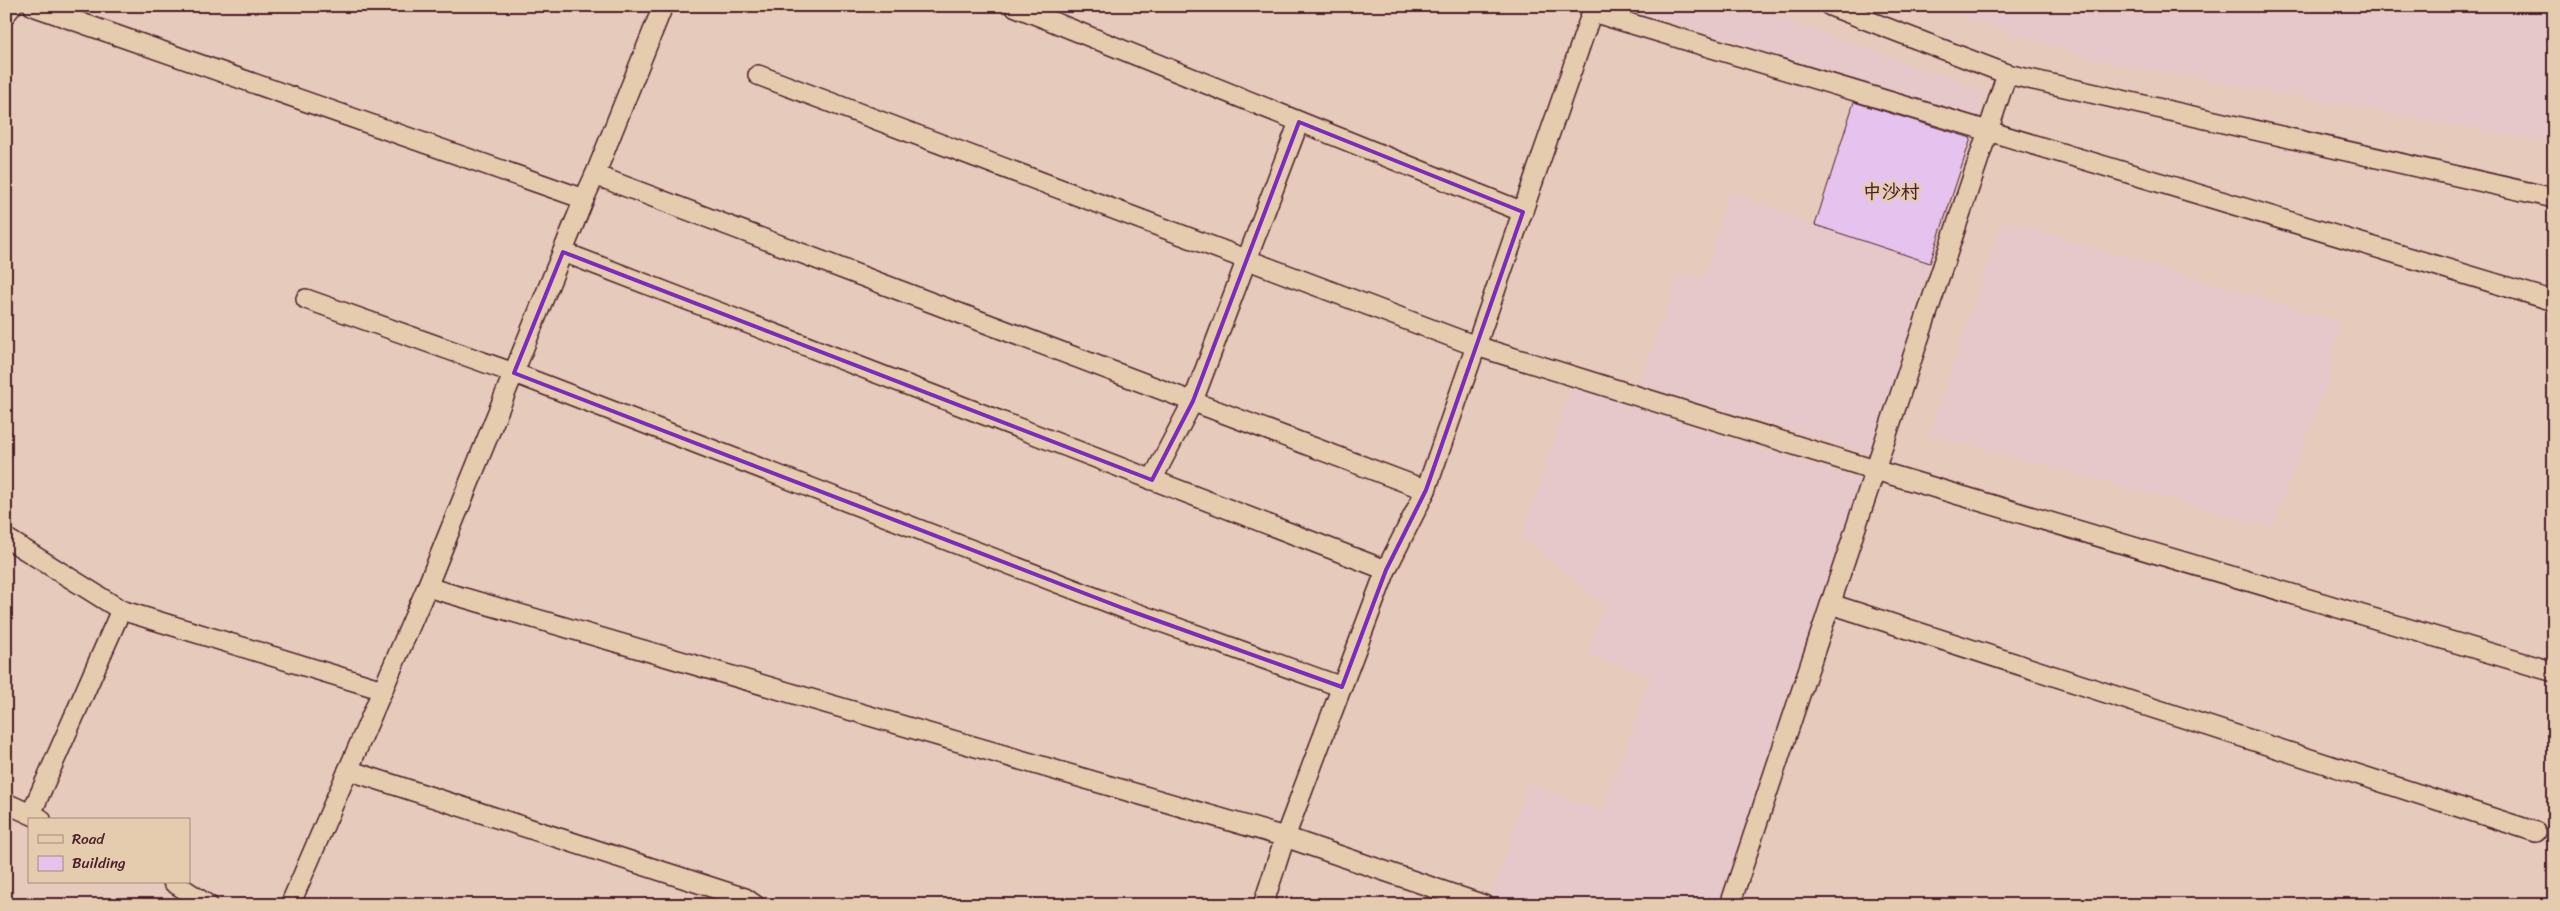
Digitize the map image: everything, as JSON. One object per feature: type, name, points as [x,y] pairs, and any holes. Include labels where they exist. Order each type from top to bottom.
[{"type":"street","points":[[6,14],[12,6]]},
{"type":"street","points":[[33,6],[584,199]]},
{"type":"street","points":[[290,905],[427,587],[663,6]]},
{"type":"street","points":[[1014,6],[1523,212]]},
{"type":"street","points":[[1830,6],[2007,74],[2554,198]]},
{"type":"street","points":[[1263,905],[1285,837],[1386,570],[1426,490],[1593,9],[1988,132],[2554,301]]},
{"type":"street","points":[[1730,905],[2007,74]]},
{"type":"street","points":[[758,75],[1476,346],[1875,470],[2554,672]]},
{"type":"street","points":[[1152,480],[1193,402],[1300,122]]},
{"type":"street","points":[[595,175],[1426,490]]},
{"type":"street","points":[[562,252],[1386,570]]},
{"type":"street","points":[[306,299],[514,373],[1125,609],[1342,687]]},
{"type":"street","points":[[6,538],[121,610],[383,690]]},
{"type":"street","points":[[427,587],[1285,837],[1484,905]]},
{"type":"street","points":[[1831,604],[2536,832]]},
{"type":"street","points":[[6,802],[37,817],[121,610]]},
{"type":"street","points":[[348,770],[736,895],[754,905]]},
{"type":"street","points":[[176,884],[208,905]]},
{"type":"highlighted area","points":[[1299,122],[1523,212],[1426,490],[1386,570],[1342,687],[1125,609],[514,373],[563,252],[1152,480],[1193,401]]},
{"type":"shaded area","points":[[1633,6],[1747,6],[1986,91],[1978,116],[1632,10]]},
{"type":"shaded area","points":[[1932,6],[2554,6],[2554,143],[2092,59]]},
{"type":"shaded area","points":[[1729,192],[1815,225],[1930,263],[1871,453],[1639,384],[1678,275],[1705,276]]},
{"type":"shaded area","points":[[2003,220],[2339,322],[2329,378],[2272,527],[1930,434]]},
{"type":"shaded area","points":[[1571,387],[1861,480],[1780,717],[1719,905],[1520,905],[1492,895],[1527,783],[1602,811],[1651,676],[1587,655],[1605,605],[1522,537]]},
{"type":"building","points":[[1854,102],[1971,138],[1930,263],[1815,225]]},
{"type":"district","name":"中沙村","points":[[1891,191]]}]
